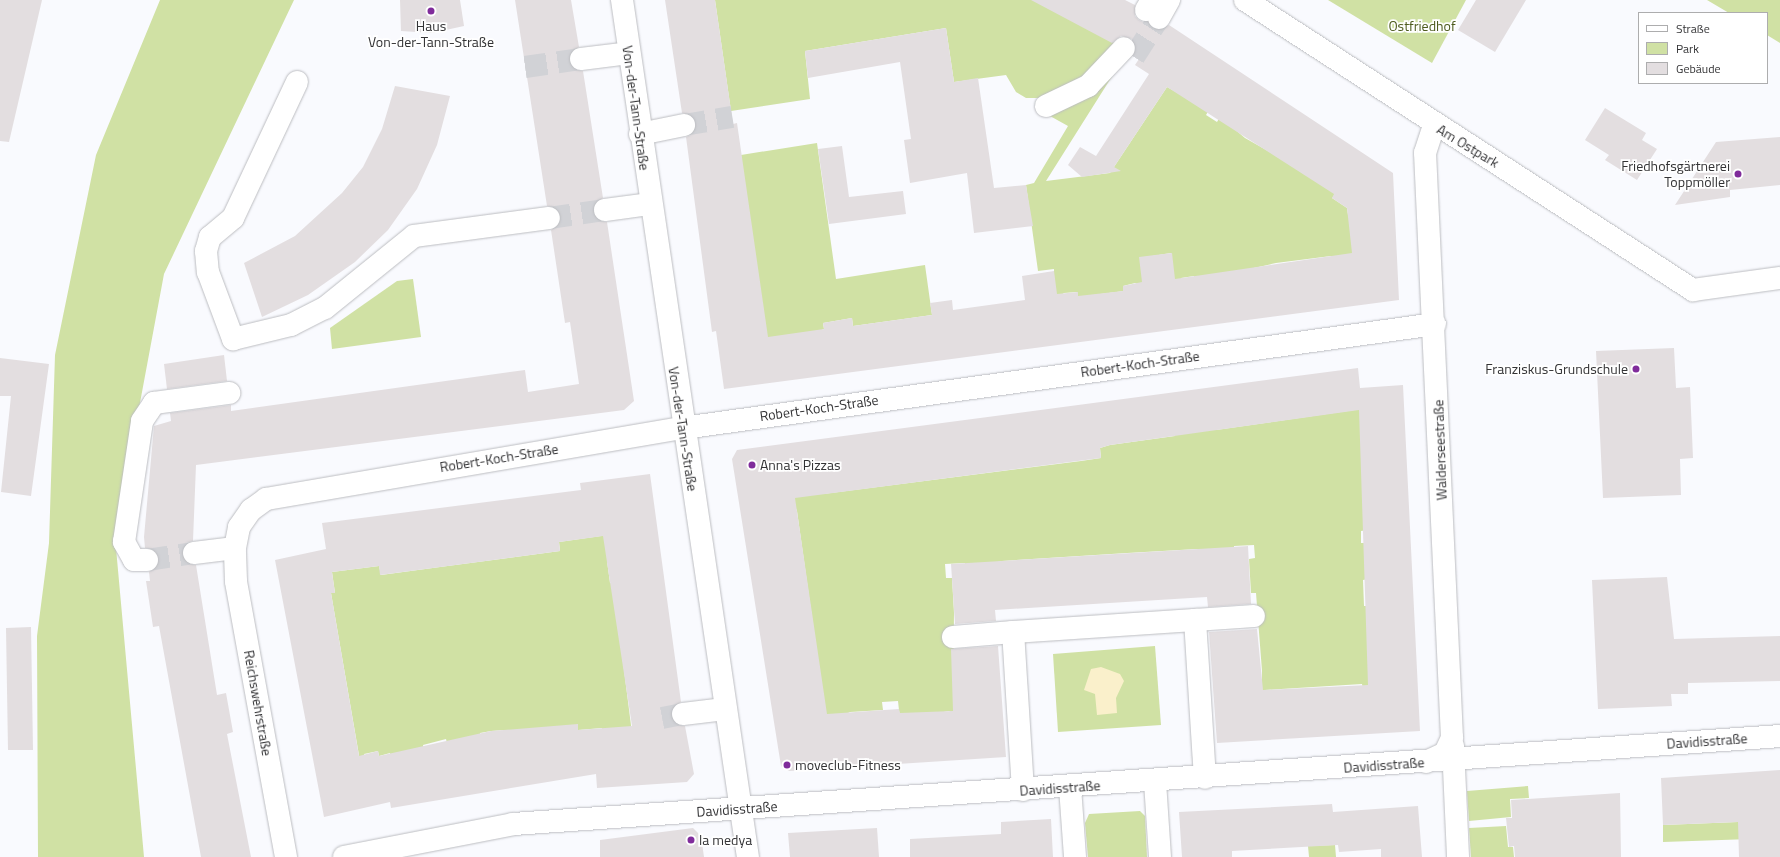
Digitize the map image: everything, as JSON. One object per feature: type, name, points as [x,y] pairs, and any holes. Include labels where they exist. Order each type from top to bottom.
[{"type":"street","name":"Von-der-Tann-Straße","points":[[622,0],[649,204],[748,857]]},
{"type":"street","name":"Am Ostpark","points":[[1256,3],[1434,126],[1693,290],[1780,278]]},
{"type":"street","points":[[1046,106],[1088,86],[1124,48]]},
{"type":"street","points":[[581,59],[629,53]]},
{"type":"street","points":[[297,82],[233,218],[210,237],[206,251],[208,272],[233,339],[291,325],[325,308],[414,236],[548,218]]},
{"type":"street","points":[[640,134],[684,125]]},
{"type":"street","name":"Walderseestraße","points":[[1434,126],[1425,154],[1435,324],[1458,857]]},
{"type":"street","points":[[605,210],[649,204]]},
{"type":"street","name":"Robert-Koch-Straße","points":[[235,548],[239,527],[251,510],[266,499],[683,428],[1435,324]]},
{"type":"street","points":[[147,560],[134,560],[124,542],[142,421],[154,403],[229,393]]},
{"type":"street","points":[[194,553],[235,548]]},
{"type":"street","name":"Reichswehrstraße","points":[[235,548],[236,581],[286,857]]},
{"type":"street","points":[[953,636],[1254,616]]},
{"type":"street","points":[[1195,620],[1205,778]]},
{"type":"street","points":[[1012,632],[1023,790]]},
{"type":"street","points":[[683,714],[725,709]]},
{"type":"street","name":"Davidisstraße","points":[[344,857],[421,848],[513,824],[1155,782],[1454,760],[1486,756],[1780,736]]},
{"type":"street","points":[[1425,762],[1445,753],[1452,738]]},
{"type":"street","points":[[1155,782],[1160,857]]},
{"type":"street","points":[[1070,787],[1075,857]]},
{"type":"green space","points":[[160,0],[294,0],[164,274],[115,537],[144,857],[38,857],[37,636],[49,543],[55,355],[96,155]]},
{"type":"green space","points":[[715,0],[1040,0],[1128,51],[1046,181],[1110,173],[1167,87],[1209,110],[1206,115],[1217,122],[1220,117],[1245,138],[1341,192],[1332,198],[1347,208],[1348,215],[1354,215],[1355,264],[1331,256],[1276,263],[1195,281],[1194,276],[1181,278],[1181,283],[1171,284],[1171,253],[1140,258],[1148,288],[1135,283],[1123,286],[1124,291],[1078,297],[1077,292],[1064,293],[1054,300],[1054,269],[1038,271],[1026,185],[1034,183],[1068,126],[1050,116],[1043,98],[1026,98],[1016,92],[1006,75],[954,82],[946,28],[805,51],[810,99],[731,111]]},
{"type":"green space","name":"Ostfriedhof","points":[[1328,0],[1466,0],[1432,63]]},
{"type":"green space","points":[[1707,0],[1780,0],[1780,43],[1768,36],[1768,12],[1727,12]]},
{"type":"green space","points":[[817,143],[836,279],[925,265],[932,315],[853,326],[852,318],[823,323],[824,329],[759,358],[741,155]]},
{"type":"green space","points":[[413,279],[421,337],[332,349],[330,328],[397,281]]},
{"type":"green space","points":[[1361,409],[1367,530],[1361,531],[1361,543],[1366,543],[1368,579],[1363,580],[1364,606],[1370,606],[1368,669],[1374,689],[1363,690],[1362,684],[1265,690],[1265,696],[1257,696],[1262,684],[1262,671],[1256,593],[1251,593],[1249,559],[1255,558],[1254,545],[1234,546],[1234,552],[1197,549],[1127,553],[1002,561],[965,569],[965,563],[945,564],[946,578],[952,578],[954,613],[953,705],[959,716],[949,711],[900,720],[898,701],[882,702],[883,710],[850,712],[827,724],[797,511],[787,486],[823,494],[1081,461],[1101,458],[1100,448],[1110,445],[1175,436],[1174,430],[1216,430]]},
{"type":"green space","points":[[608,535],[607,561],[610,583],[613,583],[633,741],[602,733],[602,728],[578,730],[578,725],[507,736],[505,730],[491,731],[480,733],[481,740],[448,747],[446,739],[423,745],[424,750],[391,758],[390,753],[379,756],[378,751],[364,754],[366,760],[360,761],[331,593],[335,593],[332,572],[379,566],[381,575],[560,551],[559,542]]},
{"type":"green space","points":[[1155,646],[1161,725],[1058,732],[1053,654]]},
{"type":"green space","points":[[1528,786],[1529,798],[1510,799],[1511,817],[1469,821],[1467,791]]},
{"type":"green space","points":[[1140,811],[1145,816],[1147,857],[1088,857],[1085,823],[1089,814]]},
{"type":"green space","points":[[1738,816],[1780,838],[1663,842],[1663,825],[1738,822]]},
{"type":"green space","points":[[1506,826],[1508,847],[1513,847],[1514,857],[1471,857],[1469,828]]},
{"type":"green space","points":[[1335,845],[1336,857],[1309,857],[1308,846]]},
{"type":"sand","points":[[1101,667],[1120,674],[1124,681],[1116,698],[1117,713],[1097,715],[1095,694],[1084,690],[1091,669]]},
{"type":"building","points":[[0,0],[42,0],[9,142],[0,141]]},
{"type":"building","name":"Haus Von-der-Tann-Straße","points":[[400,0],[460,0],[464,26],[432,33],[401,31]]},
{"type":"building","points":[[515,0],[571,0],[579,47],[570,54],[569,61],[576,70],[583,71],[603,198],[594,205],[593,212],[600,221],[607,222],[634,401],[624,410],[196,465],[193,541],[186,543],[182,555],[189,564],[196,565],[217,695],[226,693],[233,732],[227,734],[251,857],[201,857],[159,626],[153,627],[146,581],[150,581],[149,572],[159,560],[154,549],[145,548],[144,537],[154,426],[171,421],[170,413],[231,405],[231,411],[525,370],[528,392],[579,384],[570,322],[565,323],[551,230],[560,223],[561,216],[554,207],[547,206]]},
{"type":"building","points":[[665,0],[715,0],[733,124],[737,123],[768,337],[824,329],[823,323],[852,318],[853,326],[932,315],[930,303],[952,300],[953,310],[1025,300],[1022,276],[1054,271],[1057,294],[1078,292],[1078,296],[1123,291],[1123,286],[1142,282],[1139,257],[1172,253],[1175,279],[1352,253],[1347,208],[1332,198],[1334,194],[1167,87],[1114,167],[1121,171],[1082,177],[1068,165],[1080,147],[1096,156],[1149,74],[1135,65],[1139,59],[1133,56],[1136,45],[1132,39],[1121,36],[1112,43],[1031,0],[1125,0],[1135,5],[1135,16],[1139,20],[1159,30],[1169,25],[1393,173],[1399,300],[724,389],[716,331],[712,332],[686,137],[693,134],[696,123],[693,116],[682,113]]},
{"type":"building","points":[[1476,0],[1526,0],[1495,52],[1458,30]]},
{"type":"building","points":[[946,28],[954,82],[978,78],[994,188],[1026,185],[1033,226],[974,233],[967,173],[910,183],[904,140],[911,139],[900,62],[808,78],[805,51]]},
{"type":"building","points":[[395,86],[450,96],[437,145],[417,189],[388,230],[355,262],[308,295],[262,317],[244,263],[295,236],[342,193],[363,167],[382,129]]},
{"type":"building","points":[[1605,108],[1646,133],[1642,140],[1657,149],[1637,180],[1605,160],[1609,155],[1585,140]]},
{"type":"building","name":"Friedhofsgärtnerei Toppmöller","points":[[1780,137],[1780,185],[1730,190],[1730,197],[1675,205],[1716,142]]},
{"type":"building","points":[[842,146],[849,197],[903,191],[906,214],[829,224],[818,149]]},
{"type":"building","points":[[1674,348],[1676,388],[1690,387],[1693,458],[1680,459],[1681,495],[1603,498],[1596,351]]},
{"type":"building","points":[[224,355],[227,381],[167,389],[164,364]]},
{"type":"building","points":[[0,358],[49,364],[31,496],[1,492],[11,396],[0,396]]},
{"type":"building","points":[[1358,368],[1360,388],[1403,385],[1420,731],[1217,743],[1209,632],[1257,629],[1263,690],[1368,685],[1359,410],[1110,445],[1100,448],[1101,458],[795,498],[827,714],[899,709],[900,713],[953,711],[951,649],[998,646],[1006,757],[789,771],[781,766],[732,459],[737,450]]},
{"type":"building","points":[[650,474],[681,702],[672,709],[671,716],[678,725],[685,726],[694,774],[687,782],[597,788],[596,774],[391,808],[390,802],[324,817],[275,560],[326,549],[322,523],[581,490],[580,483]],"holes":[[[603,536],[632,726],[578,730],[578,724],[491,731],[379,756],[378,751],[359,756],[331,593],[335,593],[332,572],[379,566],[380,575],[560,551],[559,542]]]},
{"type":"building","points":[[1248,546],[1251,604],[1208,607],[1207,597],[995,610],[996,621],[955,624],[951,564]]},
{"type":"building","points":[[1667,577],[1674,639],[1780,636],[1780,681],[1688,683],[1688,694],[1671,694],[1672,706],[1598,709],[1592,580]]},
{"type":"building","points":[[31,627],[33,750],[8,750],[6,628]]},
{"type":"building","points":[[1780,770],[1780,857],[1739,857],[1738,822],[1663,825],[1661,778]]},
{"type":"building","points":[[1620,793],[1621,857],[1515,857],[1514,846],[1509,847],[1506,818],[1512,818],[1511,800]]},
{"type":"building","points":[[1332,804],[1333,812],[1418,806],[1422,857],[1381,857],[1381,849],[1339,852],[1338,845],[1232,851],[1232,857],[1182,857],[1179,812]]},
{"type":"building","points":[[1051,819],[1053,857],[910,857],[910,839],[1001,834],[1001,822]]},
{"type":"building","points":[[693,828],[701,836],[704,857],[600,857],[600,840]]},
{"type":"building","points":[[877,828],[879,857],[790,857],[788,833]]},
{"type":"tunnel","points":[[1134,57],[1159,18]]},
{"type":"tunnel","points":[[525,67],[581,59]]},
{"type":"tunnel","points":[[684,125],[732,117]]},
{"type":"tunnel","points":[[549,218],[605,210]]},
{"type":"tunnel","points":[[147,560],[194,553]]},
{"type":"tunnel","points":[[662,718],[683,714]]},
{"type":"place","name":"Haus Von-der-Tann-Straße","points":[[431,11]]},
{"type":"place","name":"Friedhofsgärtnerei Toppmöller","points":[[1738,174]]},
{"type":"place","name":"Franziskus-Grundschule","points":[[1636,369]]},
{"type":"place","name":"Anna's Pizzas","points":[[752,465]]},
{"type":"place","name":"moveclub-Fitness","points":[[787,765]]},
{"type":"place","name":"la medya","points":[[691,840]]}]
